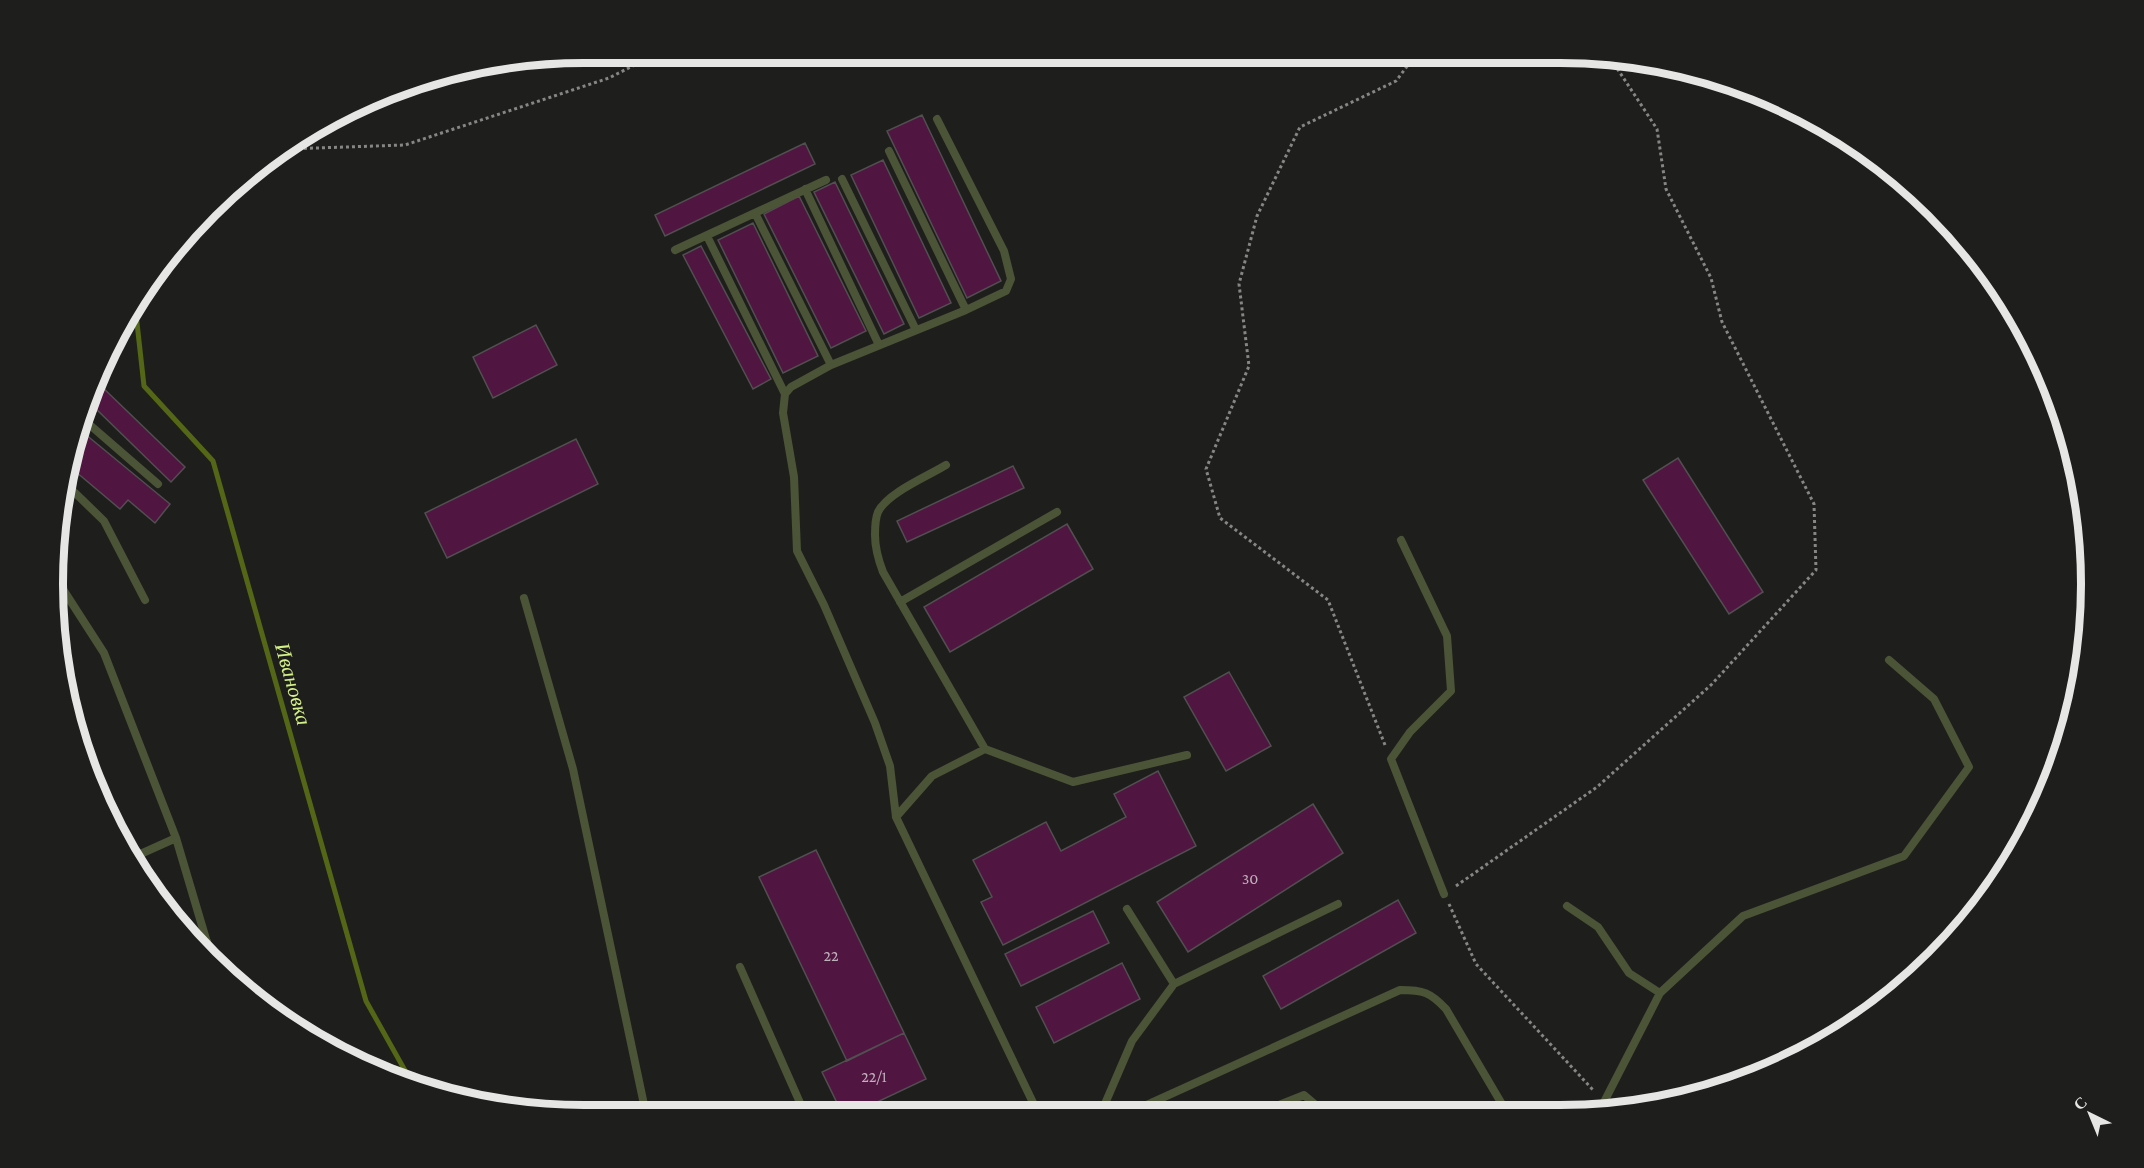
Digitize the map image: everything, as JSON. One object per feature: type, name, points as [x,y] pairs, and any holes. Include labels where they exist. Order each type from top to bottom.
[{"type":"lane","points":[[784,394],[791,387],[831,365],[966,310],[1006,291],[1011,279],[1004,251],[937,119]]},
{"type":"lane","points":[[888,151],[966,310]]},
{"type":"lane","points":[[842,179],[916,330]]},
{"type":"lane","points":[[675,250],[826,180]]},
{"type":"lane","points":[[805,189],[879,345]]},
{"type":"lane","points":[[755,213],[831,365]]},
{"type":"lane","points":[[707,236],[784,394],[783,413],[794,477],[797,551],[824,605],[875,723],[890,766],[896,817],[1034,1105]]},
{"type":"lane","points":[[89,424],[158,484]]},
{"type":"lane","points":[[946,465],[883,504],[877,513],[875,544],[878,559],[900,602],[985,749],[1073,782],[1187,756]]},
{"type":"lane","points":[[72,489],[105,520],[145,600]]},
{"type":"lane","points":[[900,602],[1057,512]]},
{"type":"lane","points":[[1401,540],[1447,636],[1451,691],[1410,732],[1391,759],[1444,894]]},
{"type":"lane","points":[[63,590],[104,653],[176,838],[207,941]]},
{"type":"lane","points":[[524,598],[573,769],[644,1105]]},
{"type":"lane","points":[[1607,1103],[1660,993],[1743,916],[1904,856],[1969,767],[1934,699],[1889,660]]},
{"type":"lane","points":[[896,817],[932,776],[985,749]]},
{"type":"lane","points":[[139,854],[176,838]]},
{"type":"lane","points":[[1104,1105],[1132,1041],[1174,984],[1338,904]]},
{"type":"lane","points":[[1567,906],[1598,927],[1629,973],[1660,993]]},
{"type":"lane","points":[[1127,909],[1174,984]]},
{"type":"lane","points":[[740,967],[801,1105]]},
{"type":"lane","points":[[1147,1105],[1400,990],[1419,990],[1433,995],[1446,1009],[1502,1105]]},
{"type":"lane","points":[[1279,1105],[1304,1095],[1316,1105]]},
{"type":"path","points":[[299,149],[405,145],[609,78],[638,63]]},
{"type":"path","points":[[1391,759],[1328,600],[1220,518],[1206,469],[1249,366],[1239,284],[1257,216],[1300,127],[1396,81],[1410,63]]},
{"type":"path","points":[[1603,1103],[1476,964],[1444,894],[1597,787],[1712,684],[1816,570],[1814,504],[1722,322],[1711,278],[1666,189],[1657,129],[1616,66]]},
{"type":"building","points":[[922,115],[1001,281],[967,298],[887,131]]},
{"type":"building","points":[[805,143],[815,164],[665,236],[655,215]]},
{"type":"building","points":[[883,160],[951,303],[919,318],[851,175]]},
{"type":"building","points":[[835,182],[904,324],[884,334],[814,192]]},
{"type":"building","points":[[799,196],[866,331],[831,348],[764,214]]},
{"type":"building","points":[[753,223],[818,356],[783,373],[718,240]]},
{"type":"building","points":[[701,246],[771,379],[753,389],[683,255]]},
{"type":"building","points":[[536,325],[557,365],[493,398],[473,357]]},
{"type":"building","points":[[102,387],[185,467],[171,482],[95,407]]},
{"type":"building","points":[[86,434],[170,504],[155,523],[128,500],[120,509],[76,472]]},
{"type":"building","points":[[576,439],[598,484],[447,558],[425,513]]},
{"type":"building","points":[[1678,458],[1763,592],[1729,614],[1643,480]]},
{"type":"building","points":[[1013,466],[1024,488],[907,542],[897,521]]},
{"type":"building","points":[[1067,524],[1093,569],[950,652],[924,607]]},
{"type":"building","points":[[1229,672],[1271,746],[1226,771],[1184,697]]},
{"type":"building","points":[[1158,771],[1196,846],[1003,945],[981,902],[992,897],[973,860],[1046,822],[1061,851],[1126,817],[1114,794]]},
{"type":"building","points":[[1313,804],[1343,853],[1188,952],[1157,902]]},
{"type":"building","points":[[816,850],[904,1033],[847,1061],[759,877]]},
{"type":"building","points":[[1398,900],[1416,933],[1281,1009],[1263,976]]},
{"type":"building","points":[[1093,911],[1109,943],[1021,986],[1005,954]]},
{"type":"building","points":[[1122,963],[1140,999],[1054,1043],[1036,1007]]},
{"type":"building","points":[[904,1033],[926,1079],[871,1105],[838,1105],[822,1072]]},
{"type":"waterway","name":"Ивановка","points":[[136,318],[144,386],[213,461],[366,1001],[406,1073]]}]
